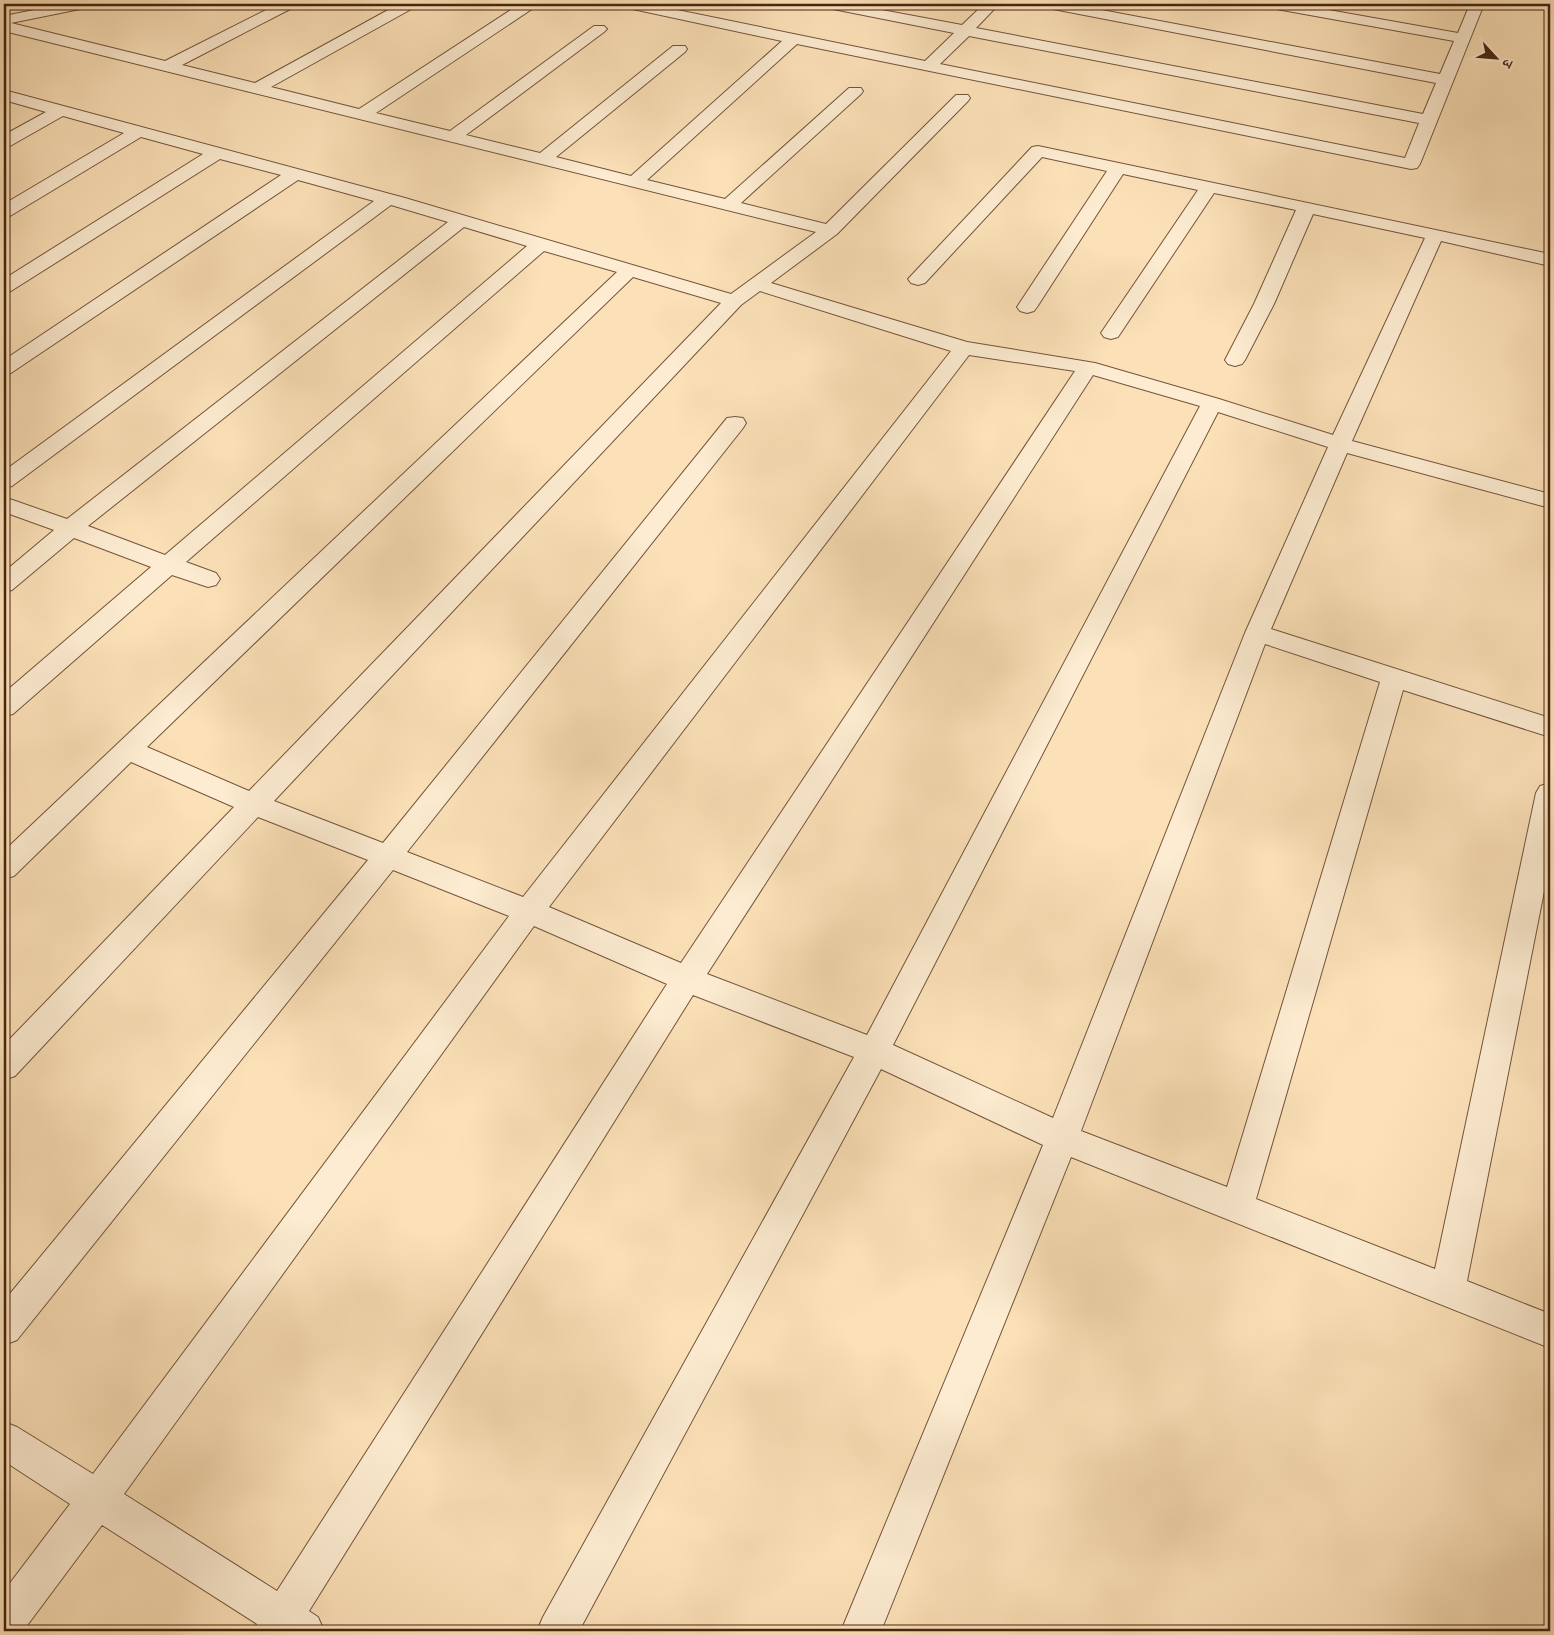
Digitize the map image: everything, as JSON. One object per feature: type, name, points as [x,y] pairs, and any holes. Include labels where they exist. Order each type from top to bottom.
[{"type":"street","points":[[4,20],[85,4]]},
{"type":"street","points":[[166,67],[289,4]]},
{"type":"street","points":[[256,89],[410,4]]},
{"type":"street","points":[[361,115],[530,4]]},
{"type":"street","points":[[628,4],[1411,164],[1477,4]]},
{"type":"street","points":[[828,4],[1429,120]]},
{"type":"street","points":[[929,66],[992,4]]},
{"type":"street","points":[[1048,4],[1445,80]]},
{"type":"street","points":[[1271,4],[1462,38]]},
{"type":"street","points":[[4,26],[830,230]]},
{"type":"street","points":[[453,137],[599,29]]},
{"type":"street","points":[[634,182],[794,39]]},
{"type":"street","points":[[543,159],[679,49]]},
{"type":"street","points":[[728,205],[855,90]]},
{"type":"street","points":[[4,95],[388,199],[734,301]]},
{"type":"street","points":[[4,1066],[734,301],[830,230],[962,98]]},
{"type":"street","points":[[4,142],[61,110]]},
{"type":"street","points":[[4,212],[139,131]]},
{"type":"street","points":[[918,279],[1038,151],[1550,260]]},
{"type":"street","points":[[4,287],[217,153]]},
{"type":"street","points":[[1027,307],[1118,168]]},
{"type":"street","points":[[4,369],[295,174]]},
{"type":"street","points":[[1110,333],[1209,187]]},
{"type":"street","points":[[4,481],[388,199]]},
{"type":"street","points":[[1235,360],[1264,304],[1307,207]]},
{"type":"street","points":[[4,584],[71,528],[462,220]]},
{"type":"street","points":[[860,1631],[1062,1138],[1257,633],[1435,235]]},
{"type":"street","points":[[4,707],[167,564],[540,244]]},
{"type":"street","points":[[4,868],[630,270]]},
{"type":"street","points":[[756,284],[964,348],[1088,367],[1212,403],[1340,444],[1550,501]]},
{"type":"street","points":[[4,1623],[97,1500],[529,911],[964,348]]},
{"type":"street","points":[[4,1440],[287,1627],[687,979],[1088,367]]},
{"type":"street","points":[[557,1631],[874,1051],[1212,403]]},
{"type":"street","points":[[4,1328],[388,856],[735,423]]},
{"type":"street","points":[[4,504],[208,579]]},
{"type":"street","points":[[1257,633],[1550,728]]},
{"type":"street","points":[[1237,1208],[1394,677]]},
{"type":"street","points":[[128,750],[253,804],[529,911],[687,979],[874,1051],[1062,1138],[1550,1331]]},
{"type":"street","points":[[1448,1291],[1550,793]]}]
